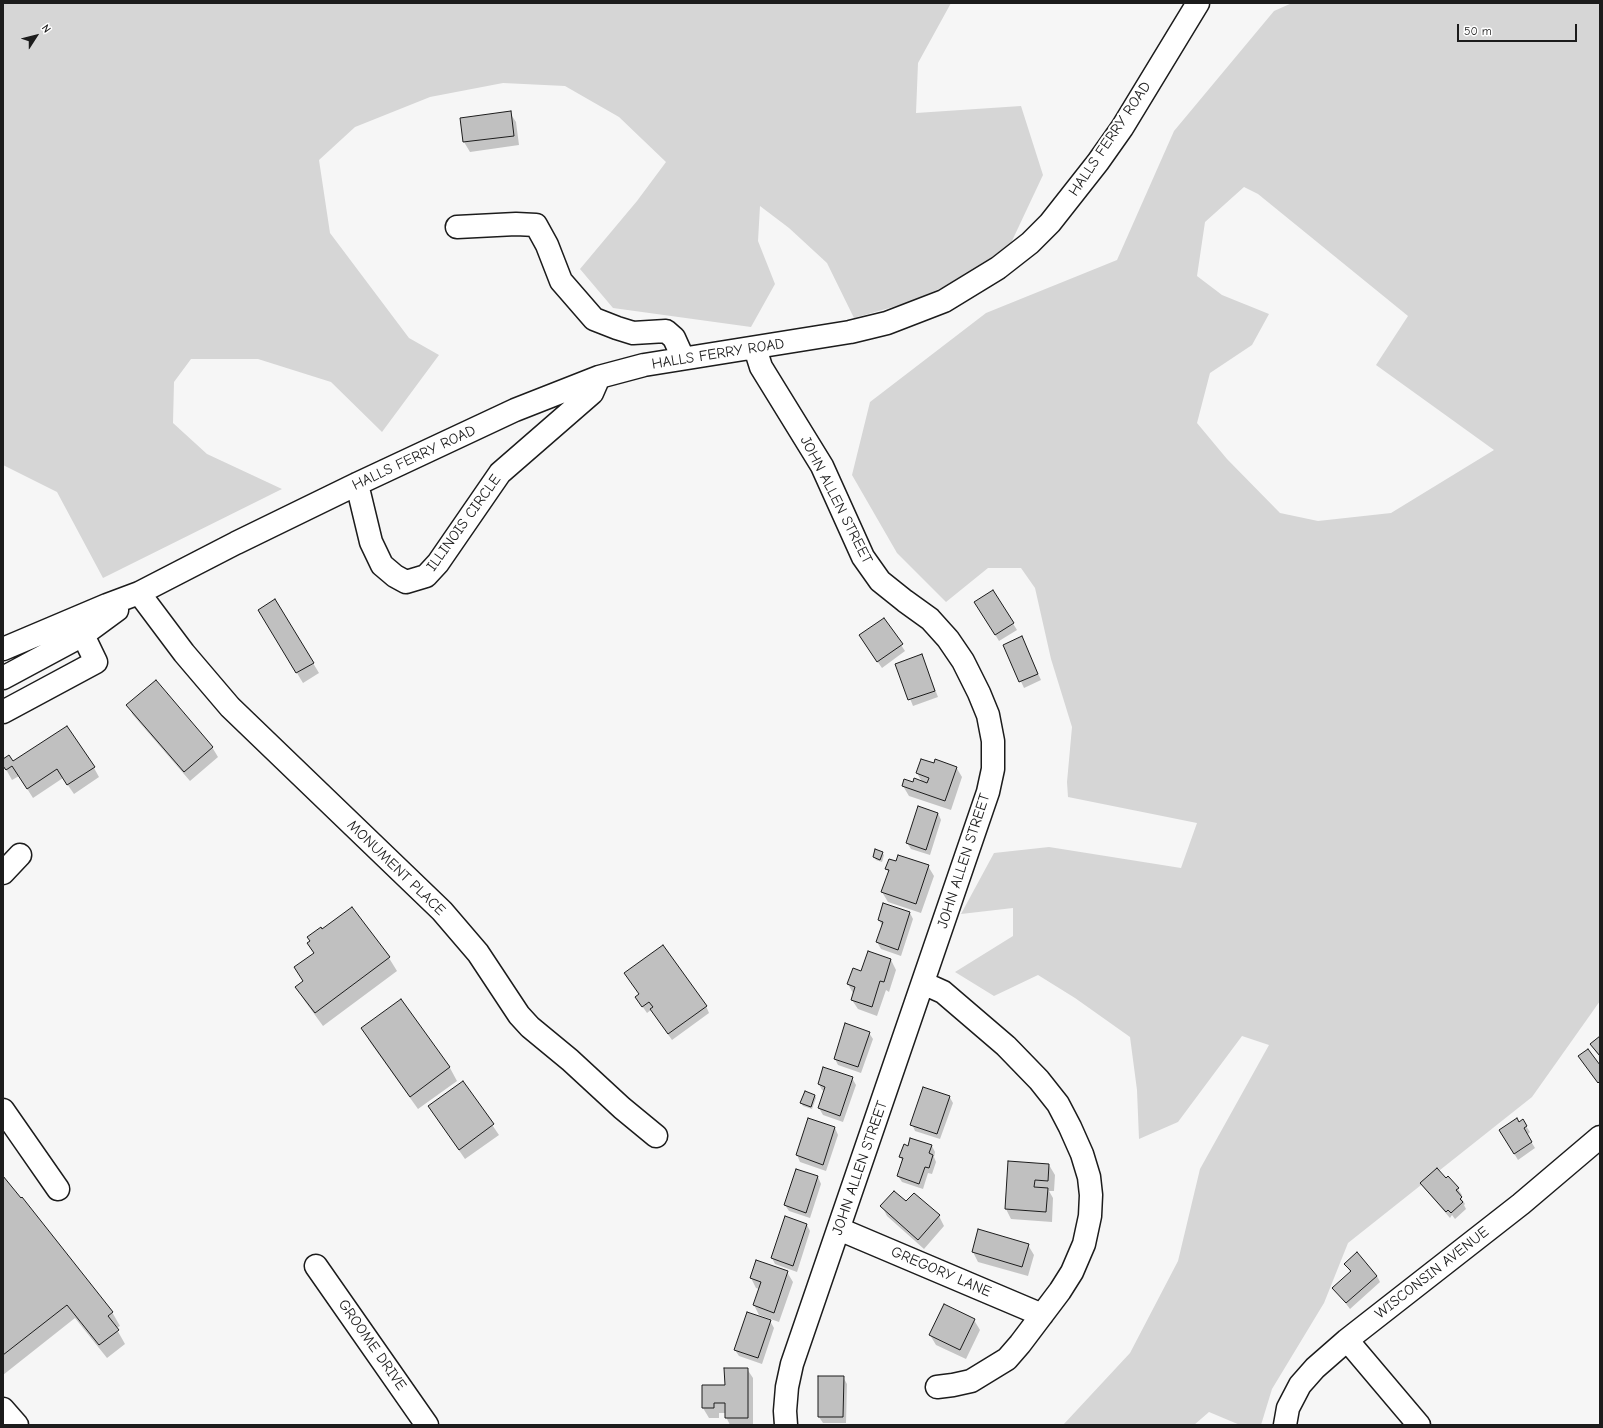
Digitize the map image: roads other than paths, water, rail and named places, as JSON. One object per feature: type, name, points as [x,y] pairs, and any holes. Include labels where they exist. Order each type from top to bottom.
[{"type":"street","name":"HALLS FERRY ROAD","points":[[4,647],[107,605],[139,594],[243,540],[357,484],[515,410],[599,377],[683,358],[850,332],[887,323],[944,301],[998,268],[1030,243],[1050,222],[1098,162],[1122,128],[1198,3]]},
{"type":"street","points":[[457,228],[516,224],[536,226],[547,245],[561,281],[594,319],[634,333],[666,331],[674,338],[683,358]]},
{"type":"street","name":"JOHN ALLEN STREET","points":[[755,348],[762,367],[822,466],[863,557],[880,580],[930,619],[948,639],[964,661],[980,693],[988,715],[993,742],[993,769],[988,792],[792,1364],[786,1387],[786,1425]]},
{"type":"street","name":"ILLINOIS CIRCLE","points":[[357,484],[371,542],[382,565],[395,576],[406,582],[426,576],[438,563],[500,473],[592,393],[599,377]]},
{"type":"street","name":"HALLS FERRY ROAD","points":[[3,678],[83,635],[139,594]]},
{"type":"street","name":"MONUMENT PLACE","points":[[139,594],[184,653],[230,708],[447,916],[474,948],[519,1015],[530,1027],[570,1060],[622,1108],[656,1136]]},
{"type":"street","points":[[3,712],[96,662],[83,635]]},
{"type":"street","points":[[3,873],[20,855]]},
{"type":"street","points":[[923,983],[942,992],[1006,1046],[1039,1080],[1058,1104],[1082,1154],[1089,1177],[1091,1196],[1090,1216],[1084,1244],[1072,1272],[1042,1315],[1007,1359],[971,1381],[937,1387]]},
{"type":"street","points":[[3,1110],[58,1189]]},
{"type":"street","name":"WISCONSIN AVENUE","points":[[1285,1425],[1288,1408],[1300,1385],[1315,1368],[1346,1340],[1522,1204],[1600,1137]]},
{"type":"street","name":"GREGORY LANE","points":[[839,1229],[1042,1315]]},
{"type":"street","name":"GROOME DRIVE","points":[[316,1266],[427,1425]]},
{"type":"street","points":[[1346,1340],[1419,1425]]},
{"type":"street","points":[[3,1408],[17,1425]]}]
